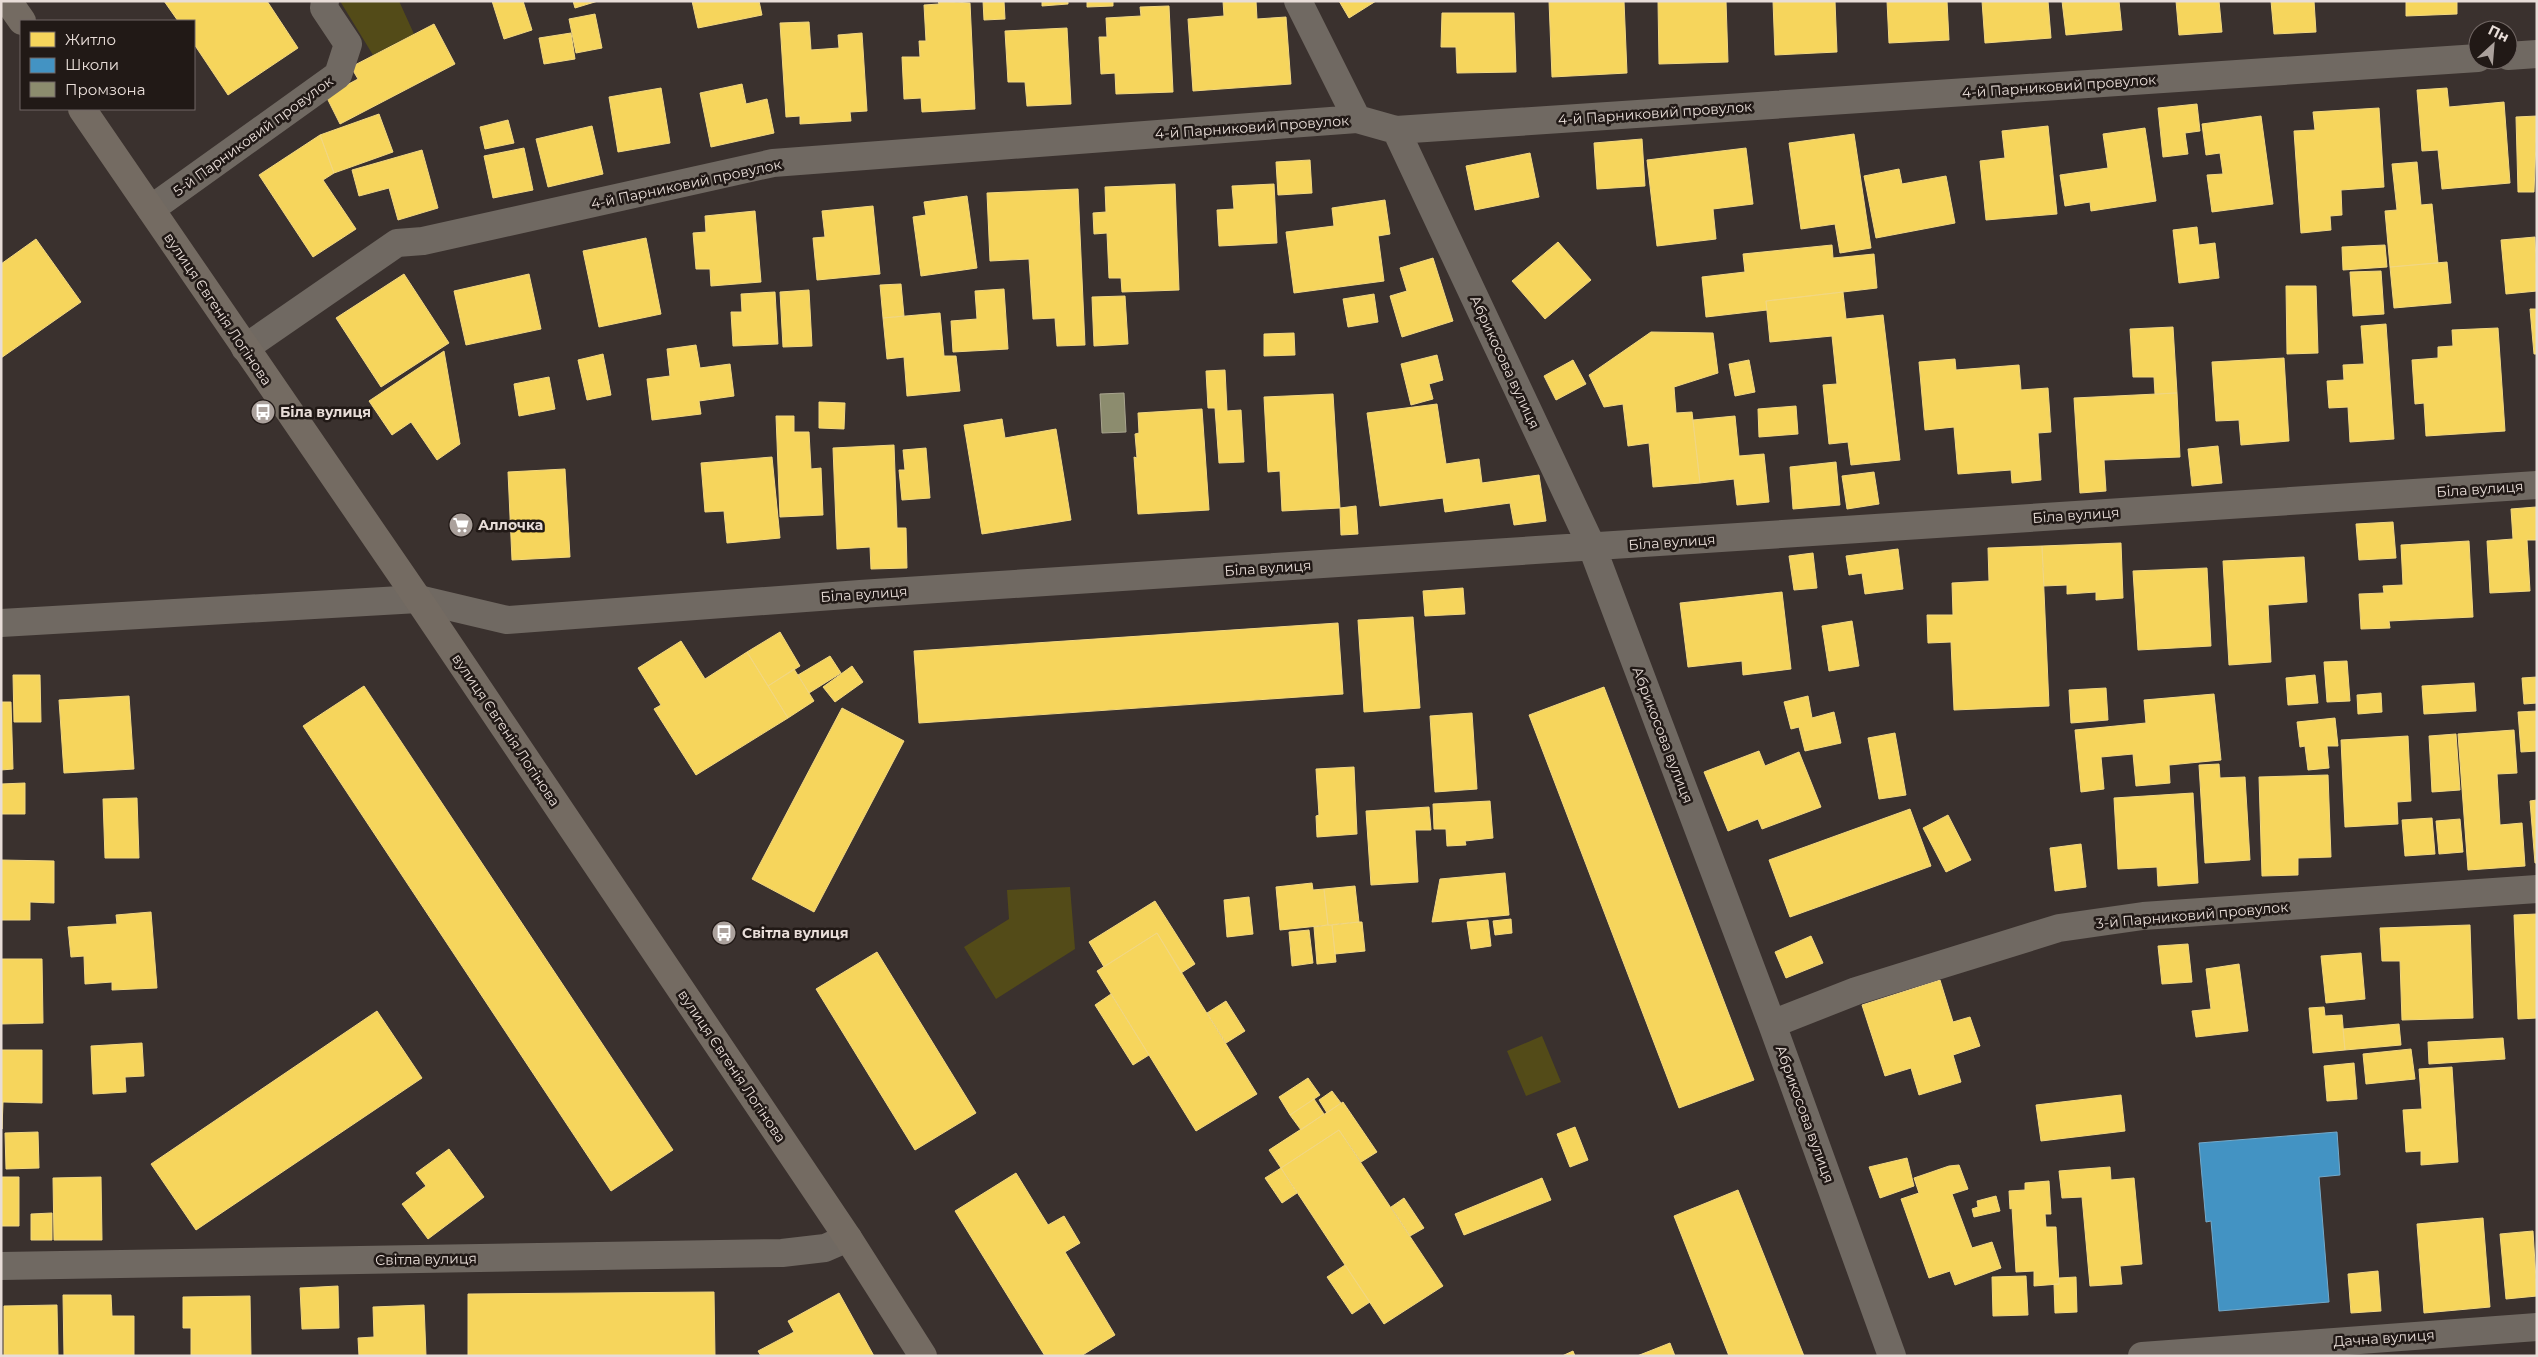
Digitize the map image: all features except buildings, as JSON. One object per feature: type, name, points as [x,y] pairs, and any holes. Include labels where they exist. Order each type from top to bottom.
[{"type":"street","points":[[8,1],[21,20]]},
{"type":"street","name":"5-й Парниковий провулок","points":[[151,209],[338,75],[348,44],[324,8],[325,1]]},
{"type":"street","points":[[1298,1],[1357,119]]},
{"type":"street","points":[[2518,55],[2537,54]]},
{"type":"street","name":"4-й Парниковий провулок","points":[[245,348],[397,242],[423,241],[773,163],[1357,119],[1396,130],[2468,59]]},
{"type":"street","name":"вулиця Євгенія Логінова","points":[[83,110],[418,599],[848,1238],[923,1356]]},
{"type":"street","name":"Абрикосова вулиця","points":[[1396,130],[1592,548],[1772,1024],[1892,1356]]},
{"type":"street","name":"Біла вулиця","points":[[1,623],[418,599],[507,620],[840,595],[1592,548],[2537,485]]},
{"type":"street","name":"3-й Парниковий провулок","points":[[1772,1024],[1856,991],[2058,928],[2144,916],[2537,889]]},
{"type":"street","name":"Світла вулиця","points":[[1,1266],[782,1253],[825,1248],[848,1238]]},
{"type":"street","name":"Дачна вулиця","points":[[2142,1356],[2537,1327]]},
{"type":"shaded area","points":[[340,1],[399,1],[414,34],[373,55]]},
{"type":"shaded area","points":[[1070,887],[1075,949],[996,999],[964,947],[1009,919],[1007,890]]},
{"type":"shaded area","points":[[1542,1036],[1561,1082],[1526,1096],[1507,1051]]},
{"type":"place","name":"Біла вулиця","points":[[263,412]]},
{"type":"place","name":"Аллочка","points":[[461,525]]},
{"type":"place","name":"Світла вулиця","points":[[724,933]]}]
